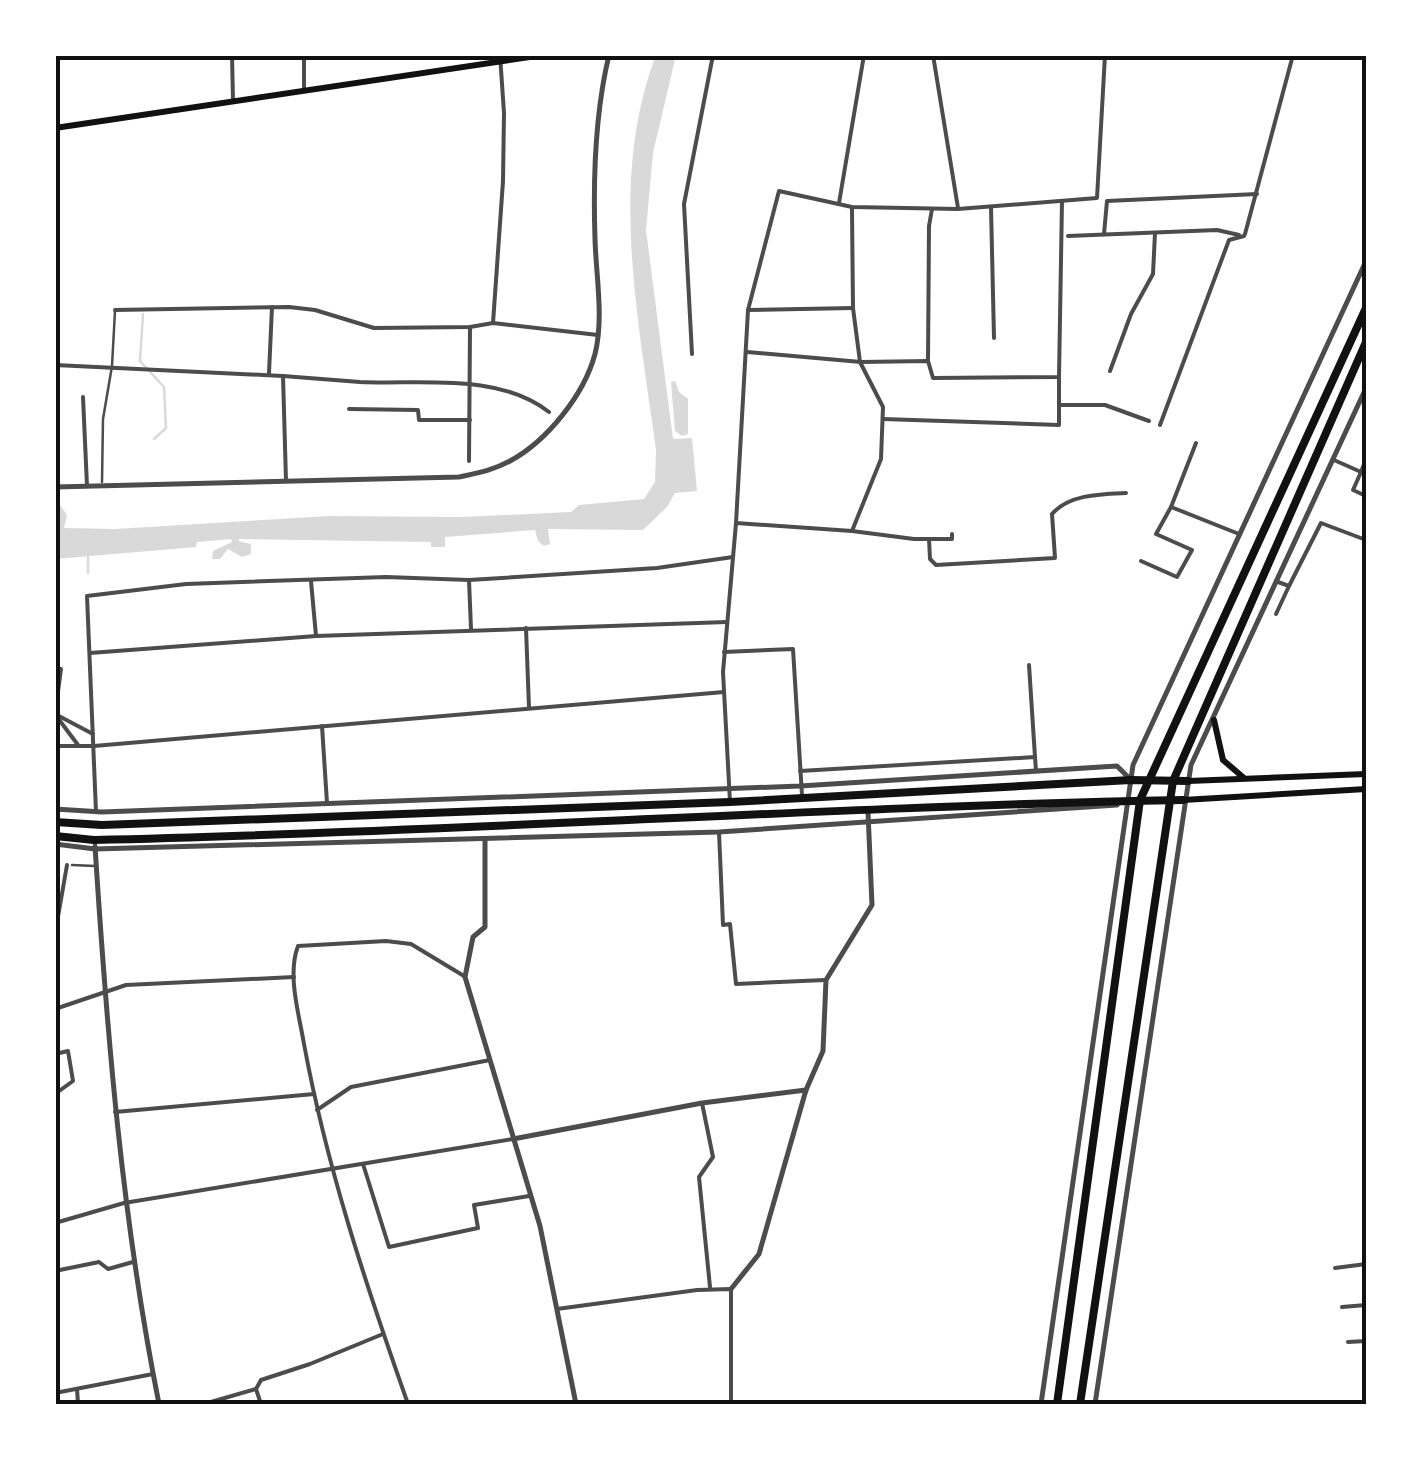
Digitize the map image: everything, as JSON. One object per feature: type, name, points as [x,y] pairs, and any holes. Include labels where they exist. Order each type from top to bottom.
[{"type":"main road","points":[[55,128],[499,58],[543,55]]},
{"type":"main road","points":[[1057,1404],[1140,800],[1366,308]]},
{"type":"main road","points":[[1080,1404],[1173,780],[1366,342]]},
{"type":"main road","points":[[1214,720],[1222,760],[1245,779]]},
{"type":"main road","points":[[55,822],[122,824],[730,802],[1131,780],[1366,774]]},
{"type":"main road","points":[[55,836],[94,844],[1128,799],[1183,800],[1366,789]]},
{"type":"street","points":[[232,55],[232,101]]},
{"type":"street","points":[[304,55],[304,90]]},
{"type":"street","points":[[55,487],[428,478],[486,471],[511,461],[531,446],[578,393],[588,373],[598,334],[594,235],[597,159],[609,55]]},
{"type":"street","points":[[692,354],[684,204],[713,55]]},
{"type":"street","points":[[839,204],[864,55]]},
{"type":"street","points":[[933,55],[958,208]]},
{"type":"street","points":[[730,802],[724,652],[736,524],[748,310],[779,191],[852,207],[932,209],[1097,198],[1105,55]]},
{"type":"street","points":[[1244,236],[1293,55]]},
{"type":"street","points":[[492,323],[504,181],[499,58]]},
{"type":"street","points":[[1104,234],[1106,202],[1257,194]]},
{"type":"street","points":[[883,419],[1059,426],[1062,200]]},
{"type":"street","points":[[852,207],[853,308],[860,362],[884,407],[882,459],[852,530]]},
{"type":"street","points":[[990,207],[994,338]]},
{"type":"street","points":[[932,209],[928,361],[933,378],[1059,377]]},
{"type":"street","points":[[1068,236],[1217,230],[1244,236]]},
{"type":"street","points":[[1110,372],[1131,314],[1153,274],[1155,233]]},
{"type":"street","points":[[1160,425],[1229,240],[1244,236]]},
{"type":"street","points":[[1041,1404],[1133,765],[1366,261]]},
{"type":"street","points":[[115,310],[272,307],[315,310],[374,328],[470,327],[492,323],[598,334]]},
{"type":"street","points":[[269,373],[272,307]]},
{"type":"street","points":[[748,310],[853,308]]},
{"type":"street","points":[[469,462],[470,327]]},
{"type":"street","points":[[747,352],[860,362],[928,361]]},
{"type":"street","points":[[55,366],[470,384],[537,402],[549,412]]},
{"type":"street","points":[[283,376],[286,481]]},
{"type":"street","points":[[1094,1404],[1191,765],[1366,388]]},
{"type":"street","points":[[83,397],[87,486]]},
{"type":"street","points":[[1059,405],[1106,406],[1150,421]]},
{"type":"street","points":[[349,409],[418,410],[419,420],[470,420]]},
{"type":"street","points":[[1141,561],[1176,577],[1192,550],[1156,534],[1196,443]]},
{"type":"street","points":[[1366,459],[1353,490],[1366,496]]},
{"type":"street","points":[[1334,460],[1361,472]]},
{"type":"street","points":[[929,539],[930,559],[936,565],[1055,558],[1052,514],[1058,507],[1095,494],[1126,493]]},
{"type":"street","points":[[1170,507],[1239,534]]},
{"type":"street","points":[[1276,614],[1321,523],[1366,540]]},
{"type":"street","points":[[736,524],[852,530],[929,539],[952,539],[952,534]]},
{"type":"street","points":[[96,812],[88,596],[186,584],[386,577],[469,580],[657,568],[733,557]]},
{"type":"street","points":[[469,580],[471,629]]},
{"type":"street","points":[[311,582],[316,636]]},
{"type":"street","points":[[1278,582],[1289,586]]},
{"type":"street","points":[[90,653],[316,636],[728,622]]},
{"type":"street","points":[[526,628],[530,709]]},
{"type":"street","points":[[724,652],[793,650],[802,798]]},
{"type":"street","points":[[1029,665],[1036,771]]},
{"type":"street","points":[[55,668],[61,669],[55,714],[78,746]]},
{"type":"street","points":[[55,746],[94,746],[724,692]]},
{"type":"street","points":[[55,714],[93,734]]},
{"type":"street","points":[[322,726],[327,803]]},
{"type":"street","points":[[800,771],[1035,757]]},
{"type":"street","points":[[55,809],[96,812],[800,786],[1117,766],[1131,780]]},
{"type":"street","points":[[55,844],[485,840],[718,832],[1114,806],[1128,799]]},
{"type":"street","points":[[730,1404],[731,1289],[759,1254],[806,1090],[823,1050],[826,980],[872,904],[868,812]]},
{"type":"street","points":[[718,832],[722,924],[730,924],[736,984],[826,980]]},
{"type":"street","points":[[485,840],[485,927],[473,938],[465,976],[540,1226],[576,1404]]},
{"type":"street","points":[[94,844],[103,992],[124,1202],[159,1404]]},
{"type":"street","points":[[55,934],[69,865]]},
{"type":"street","points":[[408,1404],[330,1167],[314,1094],[293,958],[298,946],[386,941],[411,944],[465,976]]},
{"type":"street","points":[[55,1009],[126,985],[294,976]]},
{"type":"street","points":[[55,1054],[68,1051],[73,1081],[55,1094]]},
{"type":"street","points":[[317,1110],[351,1087],[490,1060]]},
{"type":"street","points":[[55,1223],[124,1202],[514,1140],[702,1103],[806,1090]]},
{"type":"street","points":[[115,1112],[314,1094]]},
{"type":"street","points":[[702,1103],[713,1157],[699,1178],[710,1289]]},
{"type":"street","points":[[364,1164],[388,1247],[478,1228],[474,1205],[529,1196]]},
{"type":"street","points":[[55,1271],[99,1262],[108,1268],[134,1262]]},
{"type":"street","points":[[1334,1268],[1366,1264]]},
{"type":"street","points":[[557,1309],[731,1289]]},
{"type":"street","points":[[1342,1307],[1366,1305]]},
{"type":"street","points":[[260,1404],[256,1389],[261,1380],[383,1334]]},
{"type":"street","points":[[1348,1342],[1366,1341]]},
{"type":"street","points":[[55,1393],[153,1374]]},
{"type":"street","points":[[77,1388],[78,1404]]},
{"type":"street","points":[[204,1404],[256,1389]]},
{"type":"lane","points":[[102,485],[103,419],[112,366],[115,310]]},
{"type":"lane","points":[[69,865],[96,866]]},
{"type":"shaded area","points":[[656,55],[676,55],[653,153],[646,230],[673,439],[692,438],[697,491],[675,493],[667,507],[643,530],[548,529],[550,544],[544,546],[535,530],[445,537],[445,547],[431,547],[431,542],[239,539],[251,544],[251,554],[242,557],[228,549],[220,559],[212,559],[213,551],[232,542],[231,539],[197,542],[196,547],[55,559],[55,506],[60,505],[67,515],[64,528],[115,529],[329,516],[462,517],[571,512],[579,505],[644,499],[655,482],[656,450],[636,302],[630,201],[633,152]]},
{"type":"shaded area","points":[[675,381],[679,392],[688,399],[688,434],[682,436],[675,431],[671,382]]},
{"type":"waterway","points":[[143,314],[140,361],[164,387],[166,428],[154,439]]},
{"type":"waterway","points":[[88,557],[88,573]]}]
